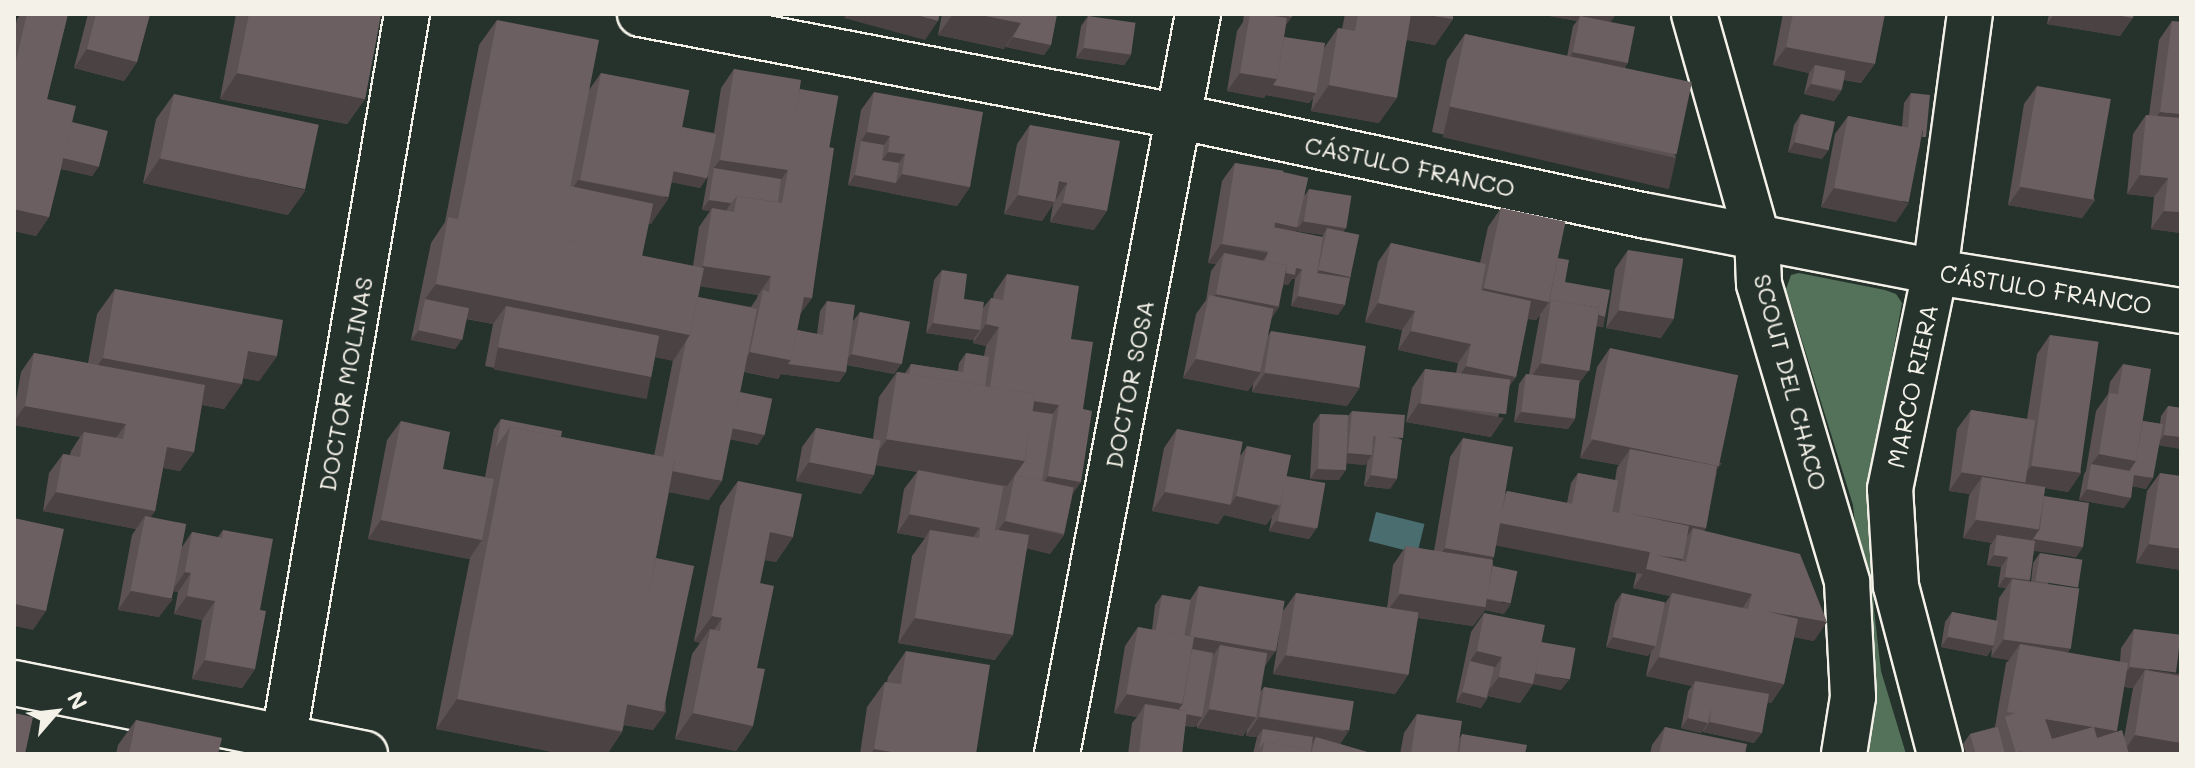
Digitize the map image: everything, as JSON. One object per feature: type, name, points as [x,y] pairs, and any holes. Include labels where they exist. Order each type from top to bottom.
[{"type":"street","name":"DOCTOR MOLINAS","points":[[283,746],[407,14]]},
{"type":"street","name":"CÁSTULO FRANCO","points":[[640,14],[1181,117],[1935,272],[2181,311]]},
{"type":"street","name":"DOCTOR SOSA","points":[[1057,754],[1181,117],[1198,14]]},
{"type":"street","name":"SCOUT DEL CHACO","points":[[1694,14],[1757,236],[1759,284],[1847,582],[1853,697],[1844,754]]},
{"type":"street","name":"MARCO RIERA","points":[[1940,754],[1896,586],[1890,489],[1935,272],[1970,14]]},
{"type":"street","points":[[14,683],[283,746],[365,754]]},
{"type":"green space","points":[[1799,273],[1885,290],[1896,294],[1902,303],[1870,477],[1874,610],[1881,671],[1906,754],[1859,754],[1859,562],[1853,505],[1786,289],[1791,275]]},
{"type":"water","points":[[1376,512],[1425,524],[1417,553],[1369,541]]},
{"type":"building","points":[[27,14],[68,14],[47,99],[76,106],[49,217],[14,209],[14,69]]},
{"type":"building","points":[[96,14],[150,14],[137,62],[87,49]]},
{"type":"building","points":[[249,14],[381,14],[365,99],[237,73]]},
{"type":"building","points":[[912,14],[940,14],[938,21]]},
{"type":"building","points":[[976,14],[1023,14],[1021,23]]},
{"type":"building","points":[[1023,14],[1057,14],[1051,45],[1013,37]]},
{"type":"building","points":[[1250,14],[1287,18],[1277,79],[1240,73]]},
{"type":"building","points":[[1358,14],[1411,14],[1397,98],[1329,85],[1338,28],[1355,31]]},
{"type":"building","points":[[1422,14],[1453,14],[1453,19]]},
{"type":"building","points":[[1793,14],[1885,14],[1875,64],[1786,47]]},
{"type":"building","points":[[2112,14],[2134,14],[2133,18]]},
{"type":"building","points":[[1088,16],[1136,23],[1131,54],[1084,48]]},
{"type":"building","points":[[1580,16],[1635,27],[1628,63],[1573,52]]},
{"type":"building","points":[[497,20],[599,40],[560,239],[704,268],[690,335],[436,284],[448,217],[458,219]]},
{"type":"building","points":[[2172,21],[2181,22],[2181,114],[2160,112]]},
{"type":"building","points":[[1465,34],[1692,82],[1677,155],[1450,106]]},
{"type":"building","points":[[1284,37],[1325,43],[1316,93],[1273,85],[1277,79]]},
{"type":"building","points":[[1815,65],[1845,71],[1842,90],[1811,84]]},
{"type":"building","points":[[734,69],[801,80],[792,142],[834,148],[812,298],[804,297],[791,360],[750,352],[763,290],[769,292],[771,276],[703,266],[712,208],[734,212],[737,196],[782,203],[788,170],[720,160]]},
{"type":"building","points":[[601,73],[689,90],[669,197],[580,180]]},
{"type":"building","points":[[2037,86],[2111,99],[2093,199],[2019,186]]},
{"type":"building","points":[[800,89],[838,96],[829,149],[791,142]]},
{"type":"building","points":[[874,92],[983,112],[970,187],[902,174],[905,154],[888,152],[890,136],[867,132]]},
{"type":"building","points":[[1911,93],[1930,95],[1926,137],[1922,137],[1923,131],[1908,128]]},
{"type":"building","points":[[174,94],[319,125],[305,189],[160,159]]},
{"type":"building","points":[[1801,114],[1835,122],[1829,150],[1794,142]]},
{"type":"building","points":[[2146,115],[2181,118],[2181,212],[2164,211],[2168,178],[2140,175]]},
{"type":"building","points":[[1848,116],[1923,131],[1909,202],[1834,188]]},
{"type":"building","points":[[72,122],[108,131],[99,167],[63,158]]},
{"type":"building","points":[[1030,125],[1120,141],[1107,211],[1063,203],[1067,183],[1059,181],[1055,202],[1018,195]]},
{"type":"building","points":[[682,127],[716,134],[707,178],[673,171]]},
{"type":"building","points":[[861,141],[884,145],[882,160],[899,163],[896,183],[855,175]]},
{"type":"building","points":[[1235,163],[1283,171],[1271,252],[1222,244]]},
{"type":"building","points":[[714,168],[781,179],[778,202],[737,196],[731,203],[709,200]]},
{"type":"building","points":[[1283,172],[1308,178],[1297,228],[1272,222]]},
{"type":"building","points":[[570,186],[653,204],[642,256],[559,239]]},
{"type":"building","points":[[1309,189],[1351,196],[1346,228],[1304,222]]},
{"type":"building","points":[[1501,208],[1566,222],[1549,302],[1484,288]]},
{"type":"building","points":[[1273,227],[1323,237],[1317,273],[1350,278],[1345,305],[1298,296],[1302,269],[1296,268],[1295,275],[1286,273],[1287,265],[1265,261]]},
{"type":"building","points":[[1327,228],[1359,235],[1350,277],[1318,270]]},
{"type":"building","points":[[1391,243],[1486,264],[1481,290],[1531,301],[1516,377],[1466,366],[1471,344],[1411,331],[1415,311],[1378,303]]},
{"type":"building","points":[[1628,250],[1683,259],[1674,319],[1618,310]]},
{"type":"building","points":[[1224,253],[1287,265],[1279,306],[1216,294]]},
{"type":"building","points":[[1558,258],[1569,260],[1565,282],[1610,290],[1605,317],[1598,315],[1599,308],[1551,300],[1546,306]]},
{"type":"building","points":[[942,270],[967,274],[964,299],[984,302],[980,330],[933,323]]},
{"type":"building","points":[[1007,274],[1079,286],[1071,339],[1093,342],[1083,409],[1092,411],[1081,482],[1048,476],[1059,405],[1034,401],[1035,394],[990,387],[999,327],[986,324],[991,298],[1003,300]]},
{"type":"building","points":[[115,289],[283,320],[277,356],[248,351],[242,384],[103,358]]},
{"type":"building","points":[[1209,295],[1274,309],[1260,372],[1195,359]]},
{"type":"building","points":[[698,297],[757,309],[722,481],[673,471],[675,460],[663,458]]},
{"type":"building","points":[[425,299],[469,308],[462,340],[418,330]]},
{"type":"building","points":[[1551,300],[1599,308],[1589,371],[1541,363]]},
{"type":"building","points":[[827,301],[855,305],[846,372],[788,364],[797,330],[823,335]]},
{"type":"building","points":[[506,306],[659,336],[651,377],[498,347]]},
{"type":"building","points":[[860,312],[910,322],[902,364],[852,354]]},
{"type":"building","points":[[1271,331],[1366,346],[1359,388],[1264,372]]},
{"type":"building","points":[[2050,335],[2099,342],[2080,473],[2032,466]]},
{"type":"building","points":[[1610,348],[1738,375],[1719,466],[1591,439]]},
{"type":"building","points":[[34,353],[205,385],[194,452],[167,447],[155,511],[56,492],[63,454],[80,457],[84,432],[123,439],[126,424],[25,406]]},
{"type":"building","points":[[966,353],[989,357],[985,386],[909,374],[911,364],[963,372]]},
{"type":"building","points":[[2123,364],[2151,369],[2136,461],[2099,454],[2109,393],[2118,394]]},
{"type":"building","points":[[1425,369],[1510,379],[1506,414],[1421,404]]},
{"type":"building","points":[[897,372],[1035,394],[1025,461],[886,439]]},
{"type":"building","points":[[1526,374],[1580,381],[1575,418],[1521,412]]},
{"type":"building","points":[[740,392],[772,399],[765,435],[732,428]]},
{"type":"building","points":[[2168,406],[2181,408],[2181,437],[2164,435]]},
{"type":"building","points":[[1971,410],[2035,420],[2025,482],[1961,472]]},
{"type":"building","points":[[1032,411],[1053,414],[1042,481],[1015,475],[1025,461]]},
{"type":"building","points":[[1352,411],[1405,415],[1403,438],[1388,437],[1402,440],[1397,479],[1371,475],[1376,436],[1373,436],[1372,455],[1348,453]]},
{"type":"building","points":[[1320,414],[1348,415],[1346,470],[1318,469]]},
{"type":"building","points":[[501,419],[562,431],[561,437],[510,427],[496,447]]},
{"type":"building","points":[[401,421],[450,432],[443,469],[494,479],[482,540],[381,520]]},
{"type":"building","points":[[2143,421],[2163,424],[2153,478],[2134,475],[2131,498],[2087,489],[2091,464],[2130,471],[2136,461]]},
{"type":"building","points":[[510,427],[675,459],[622,731],[457,699]]},
{"type":"building","points":[[816,428],[881,441],[874,475],[809,462]]},
{"type":"building","points":[[1177,429],[1243,442],[1231,505],[1165,492]]},
{"type":"building","points":[[1463,438],[1513,447],[1502,512],[1507,491],[1619,513],[1630,449],[1717,466],[1706,528],[1627,513],[1689,526],[1683,559],[1657,555],[1686,562],[1693,528],[1800,554],[1827,622],[1766,611],[1798,619],[1784,684],[1659,657],[1672,593],[1748,609],[1752,594],[1646,569],[1650,552],[1500,523],[1494,557],[1445,548]]},
{"type":"building","points":[[1247,446],[1291,455],[1280,505],[1236,496]]},
{"type":"building","points":[[918,470],[1003,487],[995,531],[909,514]]},
{"type":"building","points":[[1578,473],[1618,481],[1612,512],[1572,504]]},
{"type":"building","points":[[2160,473],[2181,476],[2181,549],[2149,544]]},
{"type":"building","points":[[1015,475],[1074,487],[1064,533],[1005,521]]},
{"type":"building","points":[[1286,476],[1325,483],[1317,528],[1278,521]]},
{"type":"building","points":[[1982,477],[2045,487],[2038,529],[1975,519]]},
{"type":"building","points":[[738,481],[802,494],[793,537],[770,532],[760,583],[774,586],[757,668],[765,669],[753,726],[693,713],[710,629],[720,631],[722,618],[712,616]]},
{"type":"building","points":[[2044,496],[2089,503],[2083,547],[2034,539],[2040,529]]},
{"type":"building","points":[[145,516],[186,524],[172,599],[130,591]]},
{"type":"building","points":[[14,518],[64,529],[46,611],[14,604]]},
{"type":"building","points":[[980,527],[1029,535],[1013,635],[915,618],[930,530],[979,538]]},
{"type":"building","points":[[223,530],[273,539],[260,610],[266,611],[255,669],[205,660],[215,601],[187,596],[191,573],[185,572],[192,532],[222,538]]},
{"type":"building","points":[[1997,535],[2035,541],[2030,580],[2005,577],[2008,557],[1994,555]]},
{"type":"building","points":[[1406,546],[1493,560],[1485,607],[1398,593]]},
{"type":"building","points":[[2040,553],[2082,560],[2078,587],[2036,581]]},
{"type":"building","points":[[656,558],[694,566],[663,712],[625,704]]},
{"type":"building","points":[[1493,566],[1517,571],[1511,603],[1486,598]]},
{"type":"building","points":[[2012,579],[2079,588],[2071,649],[2004,639]]},
{"type":"building","points":[[1199,586],[1285,601],[1276,651],[1190,636]]},
{"type":"building","points":[[1296,593],[1418,612],[1409,675],[1286,655]]},
{"type":"building","points":[[1622,593],[1665,602],[1656,646],[1613,637]]},
{"type":"building","points":[[1162,595],[1191,600],[1184,635],[1156,630]]},
{"type":"building","points":[[1952,612],[1998,621],[1993,646],[1947,637]]},
{"type":"building","points":[[1484,613],[1545,625],[1533,684],[1499,677],[1502,657],[1477,651]]},
{"type":"building","points":[[1138,627],[1194,637],[1182,704],[1126,694]]},
{"type":"building","points":[[2134,629],[2181,635],[2176,672],[2129,667]]},
{"type":"building","points":[[1541,642],[1575,648],[1570,680],[1535,674]]},
{"type":"building","points":[[2020,644],[2128,663],[2117,731],[2094,727],[2097,738],[2122,730],[2129,754],[2016,753],[2005,717],[2015,713],[2007,712]],"holes":[[[2045,719],[2093,727],[2052,739]]]},
{"type":"building","points":[[1220,645],[1267,653],[1256,717],[1209,709]]},
{"type":"building","points":[[1192,649],[1213,653],[1202,717],[1179,709],[1183,704]]},
{"type":"building","points":[[906,651],[990,665],[976,754],[904,754],[874,749],[885,682],[901,684]]},
{"type":"building","points":[[1470,661],[1494,667],[1487,698],[1462,692]]},
{"type":"building","points":[[2145,670],[2181,676],[2181,743],[2135,735]]},
{"type":"building","points":[[1695,681],[1769,694],[1762,733],[1710,722],[1711,708],[1708,723],[1688,718]]},
{"type":"building","points":[[1264,687],[1354,701],[1349,731],[1259,717]]},
{"type":"building","points":[[1145,704],[1187,711],[1182,754],[1139,754]]},
{"type":"building","points":[[14,713],[33,717],[25,754],[14,754]]},
{"type":"building","points":[[1417,714],[1462,721],[1457,754],[1411,754]]},
{"type":"building","points":[[136,720],[222,738],[218,754],[129,754]]},
{"type":"building","points":[[1665,727],[1747,744],[1745,754],[1659,754]]},
{"type":"building","points":[[1998,727],[2005,754],[1976,754],[1970,734]]},
{"type":"building","points":[[1263,729],[1313,737],[1310,754],[1306,754],[1307,749],[1264,742],[1259,749]]},
{"type":"building","points":[[1462,734],[1527,745],[1525,754],[1459,754]]},
{"type":"building","points":[[1316,737],[1374,754],[1311,754]]},
{"type":"building","points":[[1264,742],[1307,749],[1306,754],[1262,754]]}]
